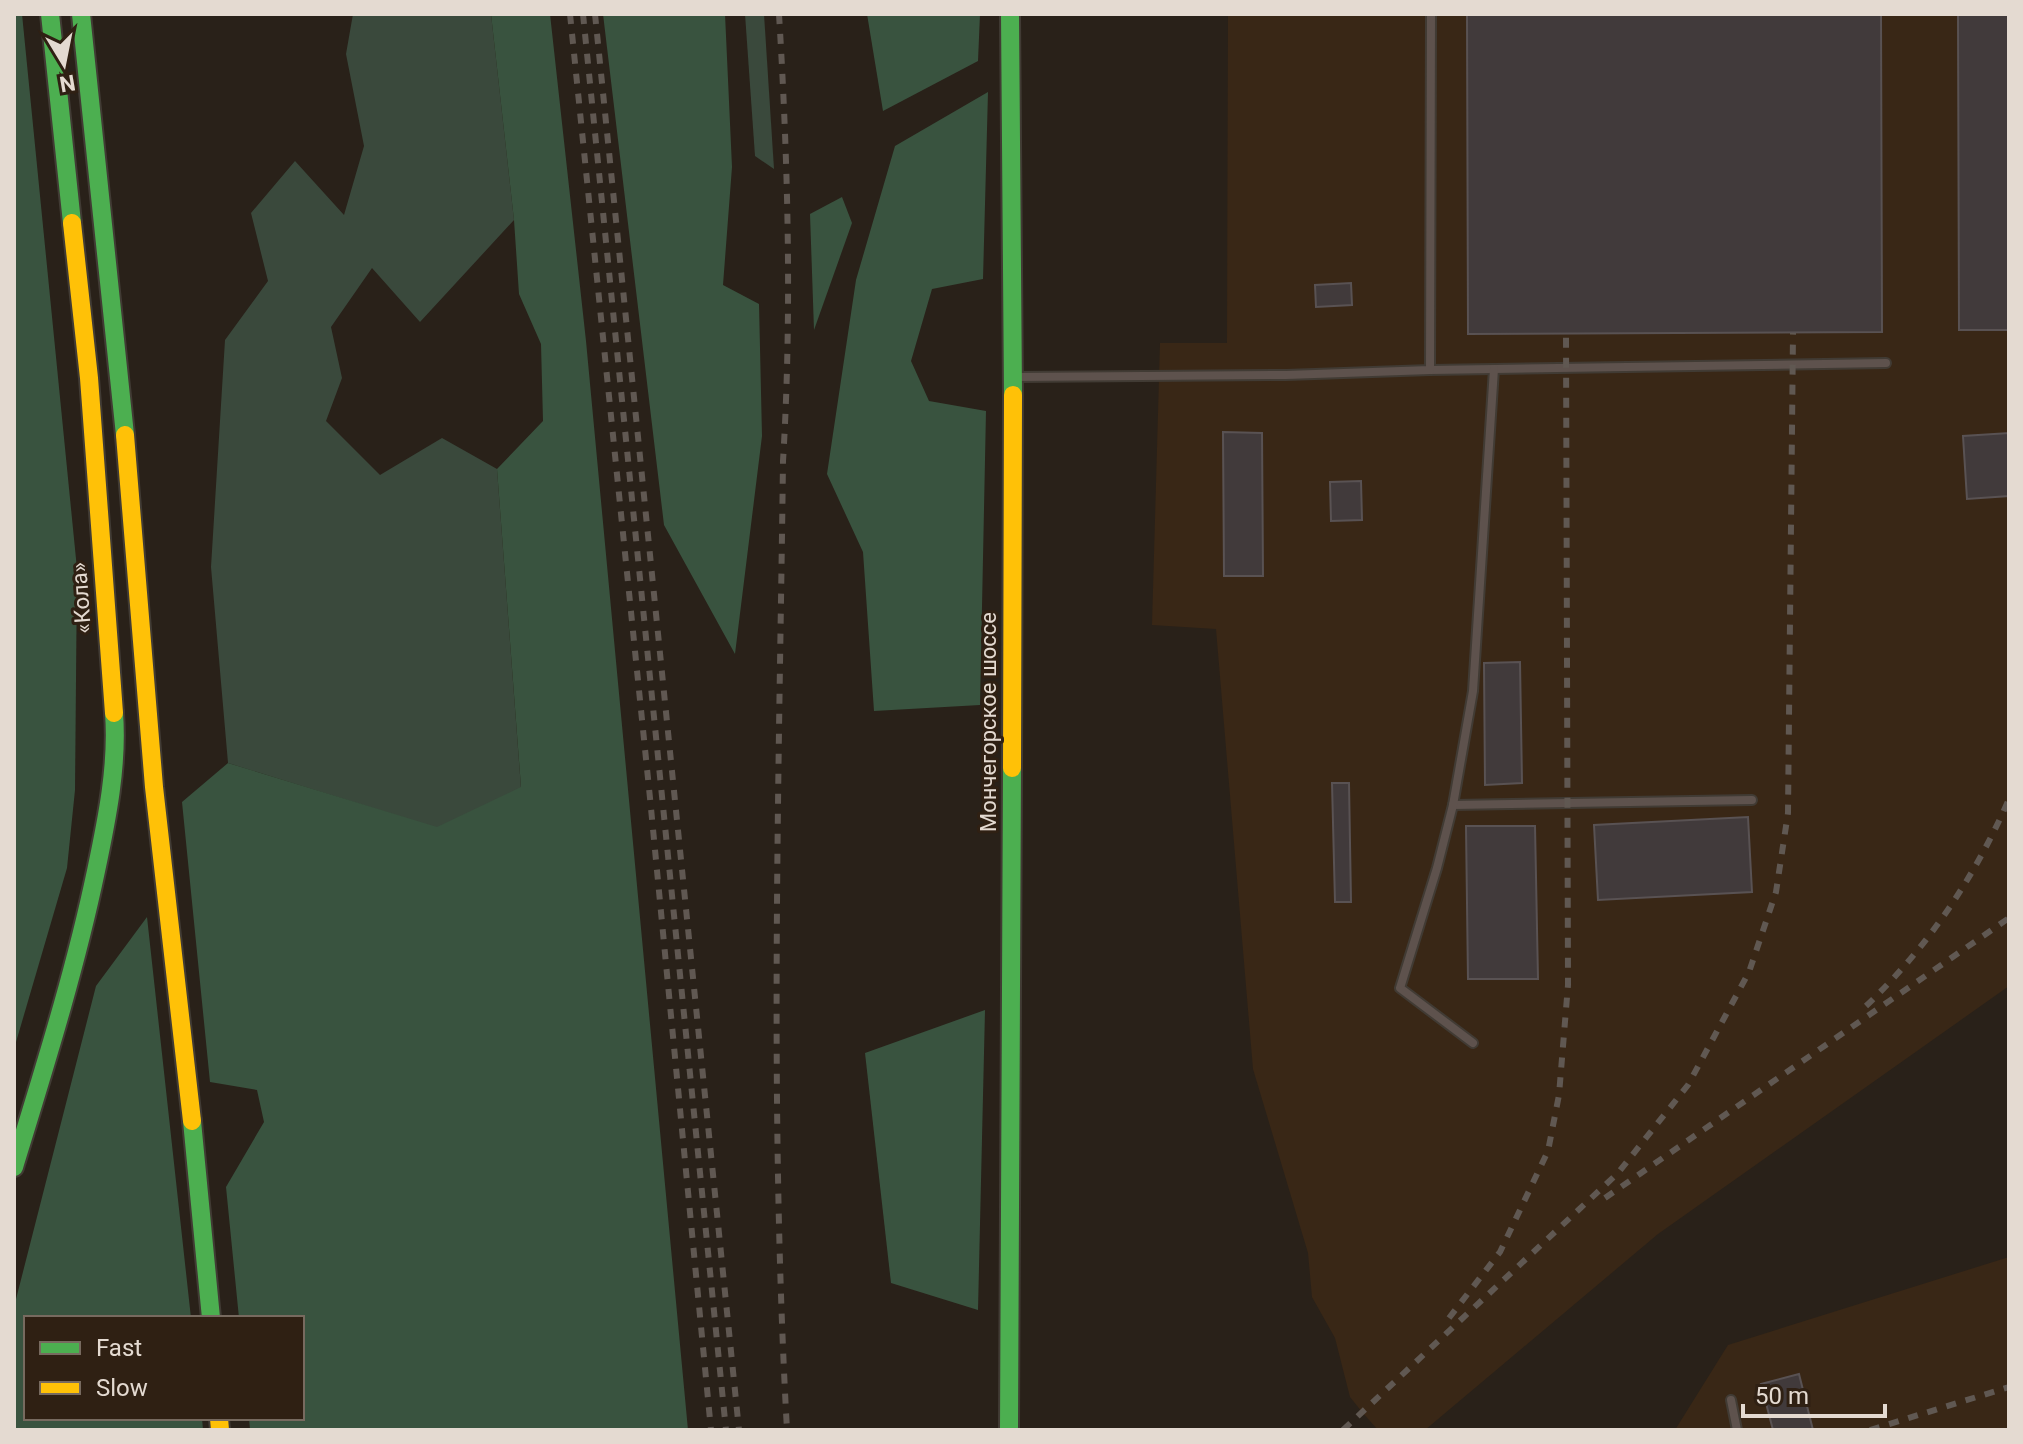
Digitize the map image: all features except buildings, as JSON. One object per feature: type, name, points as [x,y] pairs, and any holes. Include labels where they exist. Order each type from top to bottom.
[{"type":"main road","name":"«Кола»","points":[[14,1167],[87,925],[112,795],[116,741],[89,378],[50,14]]},
{"type":"main road","points":[[81,14],[119,367],[154,787],[198,1173],[211,1316]]},
{"type":"main road","name":"Мончегорское шоссе","points":[[1009,1430],[1013,377],[1010,14]]},
{"type":"lane","points":[[1430,370],[1431,14]]},
{"type":"lane","points":[[1013,377],[1886,363]]},
{"type":"lane","points":[[1473,1043],[1400,988],[1453,805],[1473,691],[1494,369]]},
{"type":"lane","points":[[1453,805],[1752,800]]},
{"type":"lane","points":[[1731,1400],[1737,1430]]},
{"type":"shaded area","points":[[1228,14],[2009,14],[2009,986],[1658,1234],[1425,1430],[1378,1430],[1362,1412],[1350,1397],[1335,1338],[1312,1297],[1308,1253],[1253,1069],[1216,629],[1152,625],[1160,343],[1227,343]]},
{"type":"shaded area","points":[[2009,1257],[2009,1430],[1675,1430],[1728,1345]]},
{"type":"green space","points":[[14,14],[22,14],[77,569],[75,790],[67,868],[14,1049]]},
{"type":"green space","points":[[353,14],[491,14],[514,220],[420,322],[372,268],[331,327],[342,378],[326,421],[380,475],[442,438],[497,469],[521,788],[437,828],[228,763],[211,567],[225,340],[268,281],[251,213],[295,161],[344,215],[364,146],[346,54]]},
{"type":"green space","points":[[491,14],[550,14],[586,341],[688,1430],[250,1430],[249,1420],[304,1420],[304,1316],[239,1316],[226,1187],[264,1122],[257,1090],[210,1082],[182,802],[228,763],[437,827],[521,787],[497,469],[543,421],[541,344],[519,294]]},
{"type":"green space","points":[[603,14],[725,14],[732,167],[723,285],[759,304],[762,436],[735,654],[664,525]]},
{"type":"green space","points":[[745,14],[764,14],[774,169],[755,156]]},
{"type":"green space","points":[[867,14],[980,14],[978,61],[883,111]]},
{"type":"green space","points":[[988,92],[983,279],[932,289],[911,361],[929,401],[986,411],[980,705],[874,711],[863,552],[827,474],[856,280],[895,146]]},
{"type":"green space","points":[[842,197],[852,223],[814,330],[810,214]]},
{"type":"green space","points":[[147,917],[191,1316],[24,1316],[24,1420],[202,1420],[203,1430],[14,1430],[14,1307],[96,986]]},
{"type":"green space","points":[[985,1010],[978,1310],[891,1283],[865,1053]]},
{"type":"railway","points":[[570,14],[711,1430]]},
{"type":"railway","points":[[583,14],[726,1430]]},
{"type":"railway","points":[[595,14],[739,1430]]},
{"type":"railway","points":[[779,14],[787,181],[788,294],[779,703],[777,1067],[781,1309],[787,1430]]},
{"type":"railway","points":[[1449,1318],[1500,1252],[1548,1151],[1559,1095],[1568,985],[1566,333]]},
{"type":"railway","points":[[1343,1430],[1618,1173],[1688,1085],[1749,972],[1776,892],[1788,813],[1793,333]]},
{"type":"railway","points":[[1866,1006],[1910,960],[1948,910],[1981,856],[2009,799]]},
{"type":"railway","points":[[1605,1198],[2009,918]]},
{"type":"railway","points":[[1870,1430],[2009,1387]]},
{"type":"traffic: fast","points":[[50,14],[72,223]]},
{"type":"traffic: fast","points":[[81,14],[125,435]]},
{"type":"traffic: fast","points":[[1010,14],[1013,395]]},
{"type":"traffic: fast","points":[[14,1167],[48,1057],[88,908],[108,812],[113,772],[114,713]]},
{"type":"traffic: fast","points":[[1009,1430],[1012,768]]},
{"type":"traffic: fast","points":[[192,1121],[211,1316]]},
{"type":"traffic: slow","points":[[72,223],[89,378],[114,713]]},
{"type":"traffic: slow","points":[[1012,768],[1013,395]]},
{"type":"traffic: slow","points":[[125,435],[154,787],[192,1121]]},
{"type":"traffic: slow","points":[[219,1420],[220,1430]]}]
